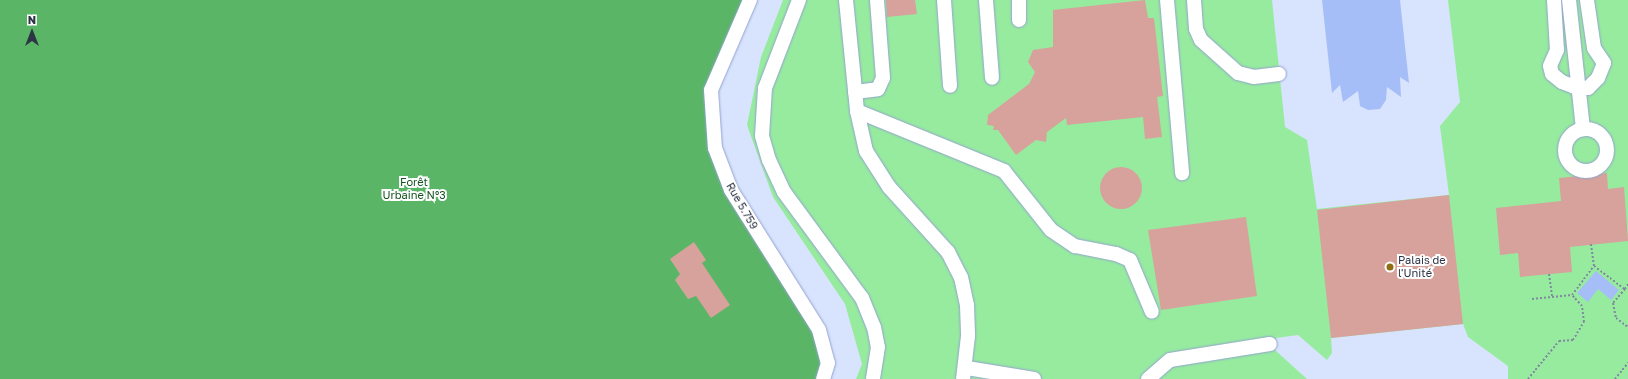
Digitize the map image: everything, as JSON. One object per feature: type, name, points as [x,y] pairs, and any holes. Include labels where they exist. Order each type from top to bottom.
[{"type":"lane","name":"Rue 5.759","points":[[750,0],[712,90],[715,148],[731,190],[819,330],[828,363],[823,379]]},
{"type":"lane","points":[[799,0],[765,88],[762,136],[769,160],[784,192],[862,298],[874,327],[878,347],[873,379]]},
{"type":"lane","points":[[846,0],[856,111],[866,151],[877,170],[948,252],[961,277],[967,305],[965,373],[1034,379]]},
{"type":"lane","points":[[855,92],[878,89],[883,78],[877,0]]},
{"type":"lane","points":[[944,0],[950,86]]},
{"type":"lane","points":[[986,0],[992,78]]},
{"type":"lane","points":[[1019,0],[1019,20]]},
{"type":"lane","points":[[1167,0],[1182,173]]},
{"type":"lane","points":[[1194,0],[1196,29],[1201,40],[1238,73],[1254,77],[1279,74]]},
{"type":"lane","points":[[1554,0],[1557,50],[1550,66],[1552,74],[1562,82],[1578,88],[1588,88],[1600,74],[1604,63],[1594,48],[1587,0]]},
{"type":"lane","points":[[1569,0],[1583,129]]},
{"type":"lane","points":[[856,111],[1004,171],[1051,230],[1075,246],[1116,254],[1130,260],[1152,312]]},
{"type":"lane","points":[[1148,379],[1170,360],[1270,344]]},
{"type":"path","points":[[1532,299],[1572,295],[1594,266],[1592,244]]},
{"type":"path","points":[[1594,266],[1625,289]]},
{"type":"path","points":[[1549,274],[1552,297]]},
{"type":"path","points":[[1628,284],[1613,303],[1616,318],[1628,327]]},
{"type":"path","points":[[1528,379],[1559,342],[1573,340],[1584,322],[1582,306],[1572,295]]},
{"type":"path","points":[[1615,379],[1628,363]]},
{"type":"green space","name":"Forêt Urbaine N°3","points":[[0,0],[750,0],[711,90],[715,148],[819,330],[823,379],[0,379]]},
{"type":"green space","points":[[783,0],[1272,0],[1285,127],[1307,140],[1317,209],[1449,195],[1440,126],[1460,102],[1448,0],[1628,0],[1628,379],[1508,379],[1508,366],[1468,337],[1463,324],[1331,338],[1332,353],[1327,360],[1298,335],[1276,338],[1275,350],[1307,379],[856,379],[862,364],[845,304],[773,197],[747,125],[761,57]]},
{"type":"water","points":[[1322,0],[1400,0],[1409,83],[1400,77],[1401,97],[1387,87],[1386,100],[1380,109],[1368,110],[1360,106],[1358,91],[1343,102],[1340,85],[1332,93]]},
{"type":"water","points":[[1596,271],[1619,290],[1611,300],[1598,289],[1588,302],[1577,293]]},
{"type":"building","points":[[886,0],[915,0],[917,14],[887,17]]},
{"type":"building","points":[[1145,0],[1148,18],[1154,18],[1163,96],[1157,97],[1162,137],[1145,139],[1143,117],[1067,125],[1066,118],[1047,132],[1046,142],[1036,140],[1016,155],[998,130],[993,130],[994,126],[987,125],[988,115],[1029,84],[1035,72],[1028,62],[1033,50],[1053,47],[1053,10]]},
{"type":"building","points":[[1117,167],[1125,167],[1133,170],[1139,176],[1142,188],[1139,200],[1133,206],[1125,209],[1117,209],[1109,206],[1103,200],[1100,192],[1100,184],[1103,176],[1109,170]]},
{"type":"building","points":[[1607,173],[1608,189],[1624,187],[1628,241],[1570,247],[1572,272],[1520,277],[1518,253],[1500,255],[1496,208],[1561,201],[1559,178]]},
{"type":"building","name":"Palais de l'Unité","points":[[1449,195],[1463,324],[1331,338],[1317,210]]},
{"type":"building","points":[[1246,217],[1257,296],[1161,310],[1148,230]]},
{"type":"building","points":[[694,242],[706,260],[702,263],[730,305],[711,318],[696,296],[688,299],[675,280],[680,274],[670,259]]},
{"type":"place","name":"Palais de l'Unité","points":[[1390,267]]}]
